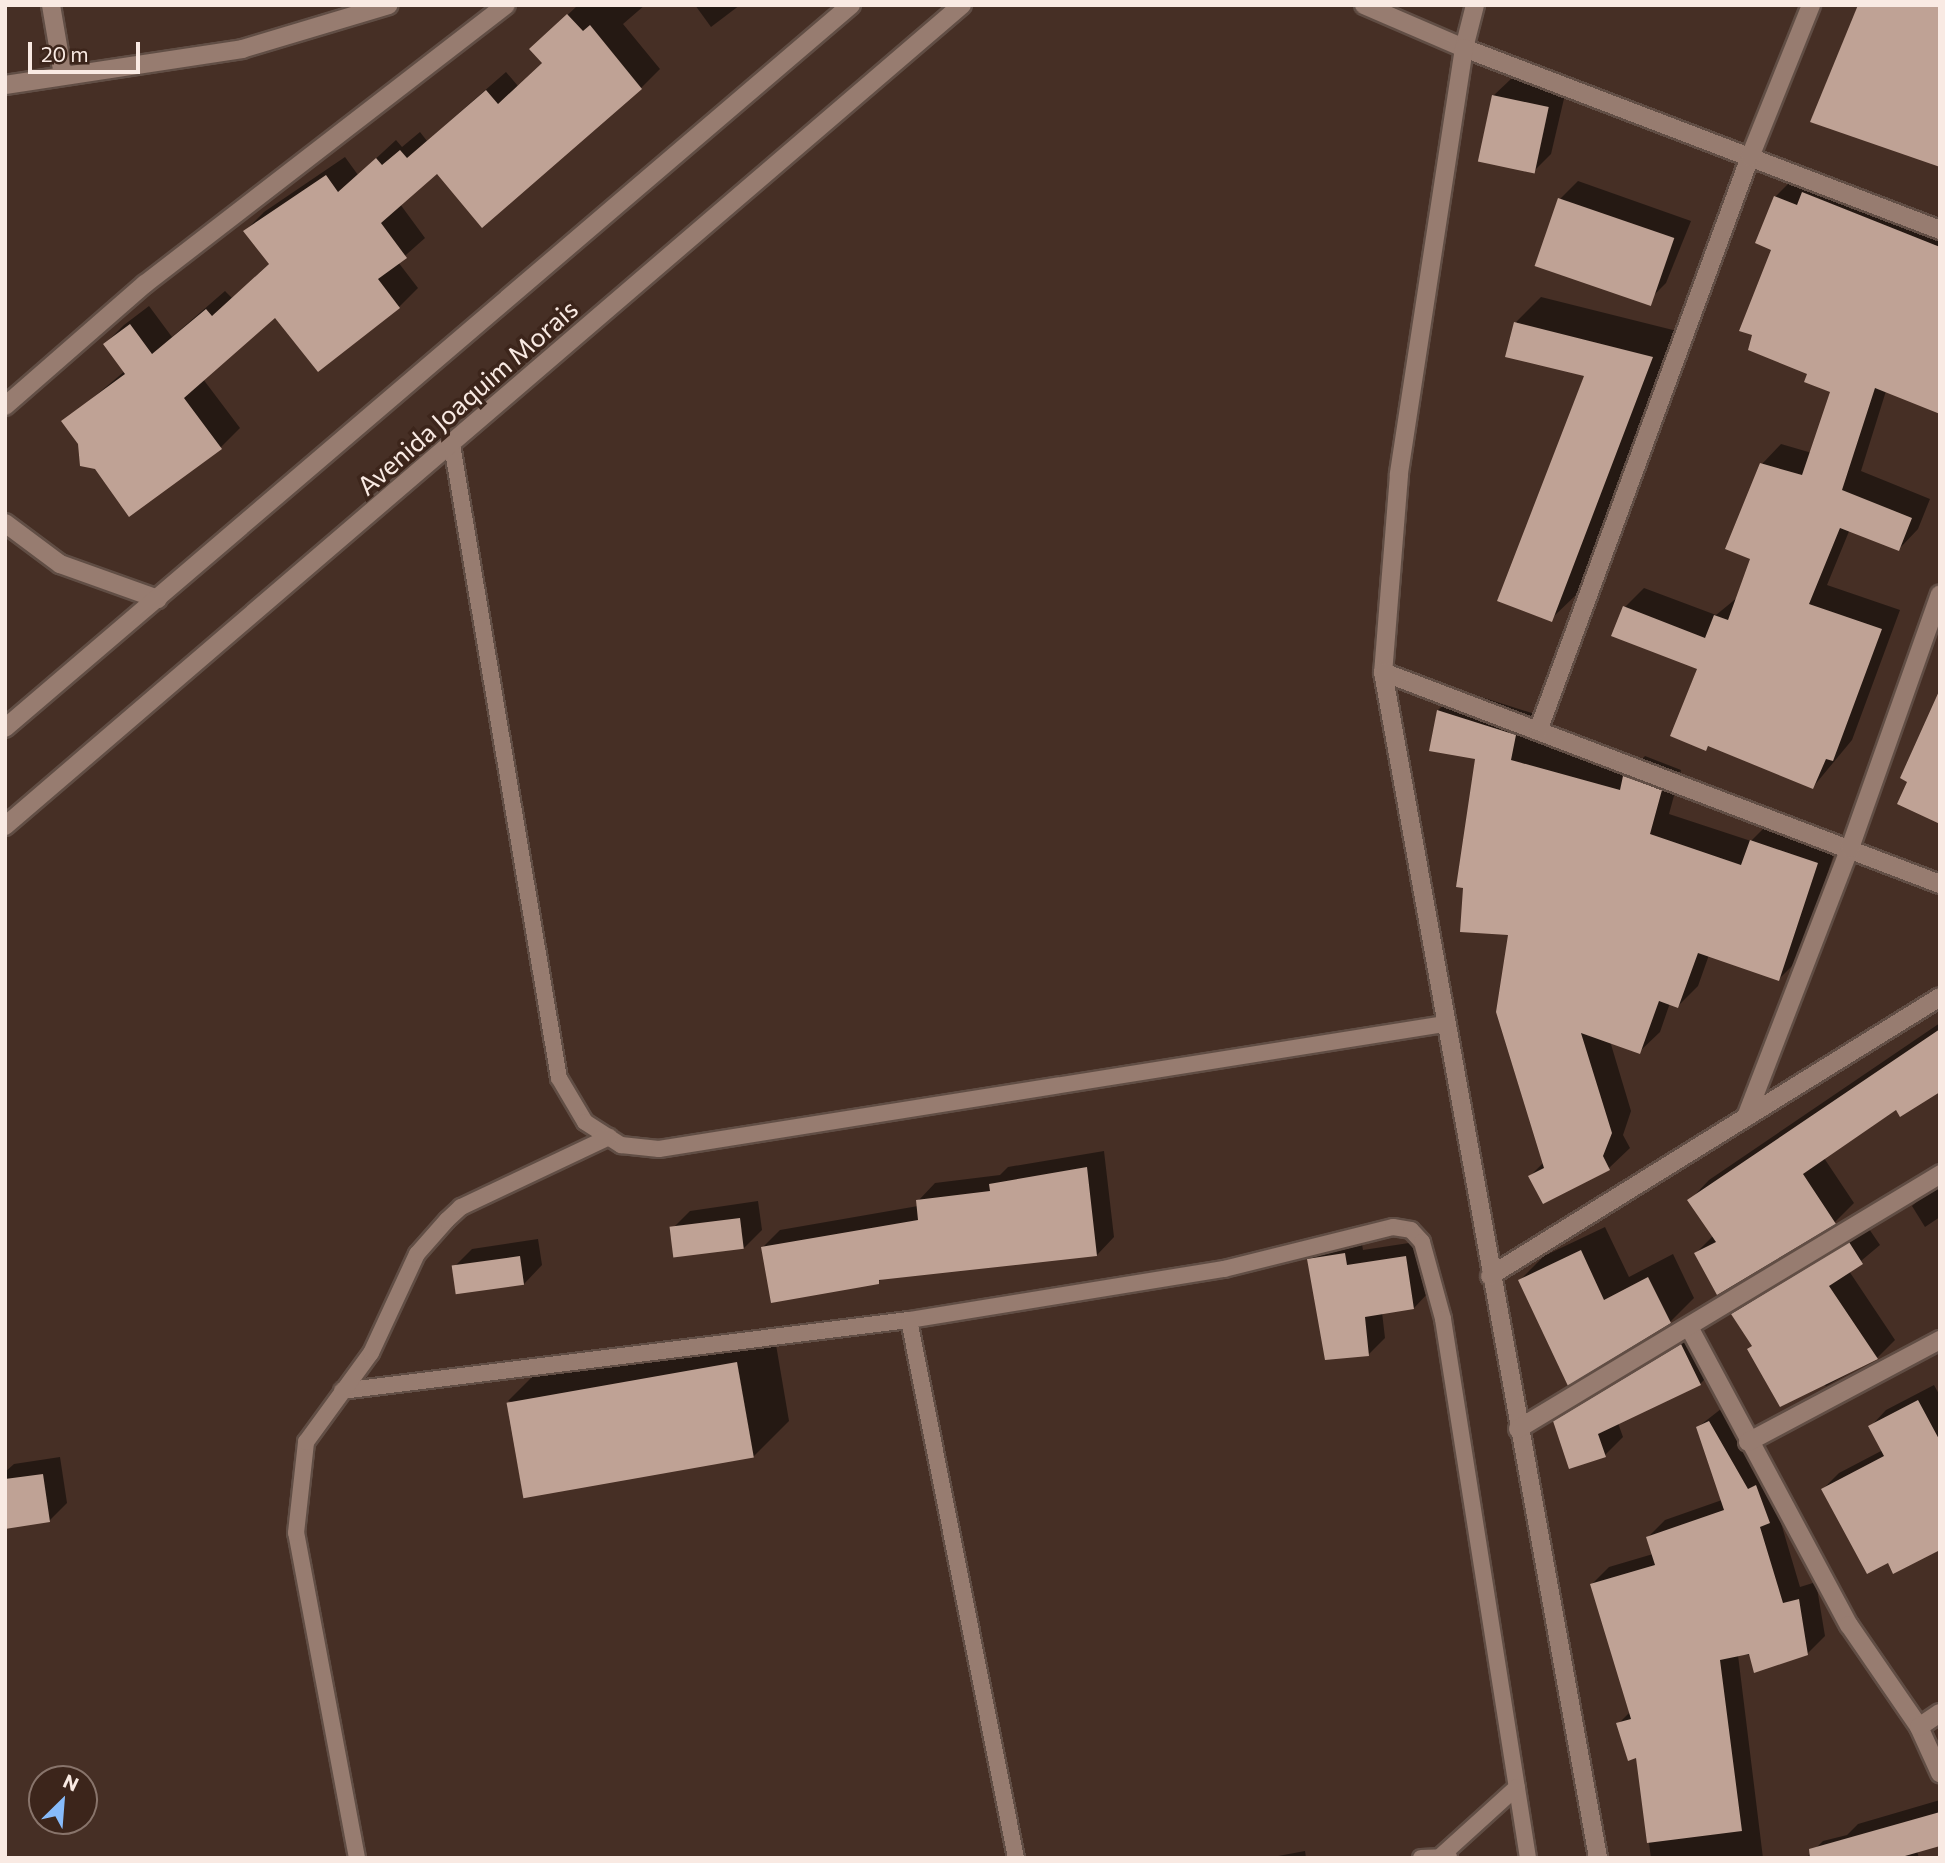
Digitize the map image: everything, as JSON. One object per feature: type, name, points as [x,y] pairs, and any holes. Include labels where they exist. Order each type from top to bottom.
[{"type":"street","points":[[51,5],[63,75]]},
{"type":"street","points":[[5,85],[242,49],[389,5]]},
{"type":"street","points":[[5,406],[145,284],[506,5]]},
{"type":"street","name":"Avenida Joaquim Morais","points":[[5,728],[851,5]]},
{"type":"street","name":"Avenida Joaquim Morais","points":[[5,826],[962,5]]},
{"type":"street","points":[[1364,5],[1464,48],[1940,230]]},
{"type":"street","points":[[1475,5],[1464,48],[1399,475],[1383,672],[1490,1276],[1598,1858]]},
{"type":"street","points":[[1538,731],[1750,158],[1811,5]]},
{"type":"street","points":[[5,523],[60,564],[158,599]]},
{"type":"street","points":[[1746,1117],[1850,848],[1940,594]]},
{"type":"street","points":[[1383,672],[1940,884]]},
{"type":"street","points":[[1490,1276],[1940,996]]},
{"type":"street","points":[[1518,1429],[1690,1329],[1940,1174]]},
{"type":"street","points":[[1690,1329],[1748,1442],[1849,1625],[1919,1727],[1940,1773]]},
{"type":"street","points":[[1748,1442],[1940,1340]]},
{"type":"street","points":[[1919,1727],[1940,1713]]},
{"type":"lane","points":[[452,445],[559,1078],[584,1122],[621,1144],[659,1149],[1445,1024]]},
{"type":"lane","points":[[357,1858],[296,1533],[306,1442],[371,1353],[417,1254],[447,1220],[461,1208],[609,1137]]},
{"type":"lane","points":[[342,1391],[909,1320],[1224,1269],[1393,1227],[1411,1230],[1422,1242],[1443,1319],[1528,1858]]},
{"type":"lane","points":[[909,1320],[1016,1858]]},
{"type":"lane","points":[[1421,1858],[1446,1856],[1517,1787]]},
{"type":"building","points":[[1858,5],[1940,5],[1940,167],[1810,122]]},
{"type":"building","points":[[567,14],[583,31],[590,25],[642,89],[482,228],[437,174],[381,223],[407,258],[378,279],[400,308],[318,372],[275,318],[184,398],[222,449],[129,517],[95,469],[80,466],[78,444],[61,421],[125,374],[103,344],[130,324],[152,354],[206,309],[212,316],[269,264],[243,231],[326,175],[338,192],[376,158],[382,165],[400,150],[407,158],[486,90],[498,104],[542,63],[529,49]]},
{"type":"building","points":[[1492,95],[1549,107],[1535,174],[1478,162]]},
{"type":"building","points":[[1802,192],[1940,247],[1940,414],[1875,388],[1842,490],[1912,518],[1899,551],[1840,528],[1809,604],[1882,629],[1833,761],[1826,759],[1813,789],[1708,746],[1706,751],[1670,736],[1697,669],[1611,636],[1623,606],[1705,638],[1714,615],[1728,620],[1750,559],[1725,549],[1760,463],[1802,475],[1830,392],[1804,382],[1807,374],[1748,350],[1752,335],[1739,331],[1771,250],[1755,243],[1774,196],[1797,205]]},
{"type":"building","points":[[1558,198],[1674,238],[1651,306],[1535,266]]},
{"type":"building","points":[[1514,322],[1653,357],[1552,622],[1497,601],[1584,376],[1505,357]]},
{"type":"building","points":[[1940,689],[1940,824],[1897,804],[1907,782],[1900,778]]},
{"type":"building","points":[[1437,710],[1516,735],[1511,760],[1620,790],[1623,776],[1662,790],[1650,834],[1741,865],[1750,840],[1818,863],[1779,981],[1698,953],[1678,1008],[1659,1001],[1640,1054],[1581,1033],[1612,1133],[1603,1156],[1610,1170],[1543,1204],[1528,1176],[1544,1168],[1496,1012],[1508,935],[1460,932],[1463,888],[1456,887],[1475,759],[1429,751]]},
{"type":"building","points":[[1940,1029],[1940,1092],[1900,1117],[1896,1110],[1803,1174],[1836,1224],[1717,1295],[1694,1253],[1716,1242],[1687,1200]]},
{"type":"building","points":[[1087,1167],[1097,1256],[879,1280],[879,1284],[771,1303],[761,1247],[918,1220],[916,1200],[990,1191],[989,1184]]},
{"type":"building","points":[[740,1218],[744,1249],[673,1257],[670,1227]]},
{"type":"building","points":[[1849,1242],[1863,1264],[1829,1286],[1878,1359],[1780,1407],[1747,1349],[1752,1346],[1731,1314]]},
{"type":"building","points":[[1581,1250],[1604,1300],[1648,1277],[1671,1323],[1568,1386],[1518,1280]]},
{"type":"building","points":[[1345,1253],[1347,1265],[1406,1256],[1414,1309],[1365,1317],[1369,1356],[1325,1360],[1307,1259]]},
{"type":"building","points":[[520,1256],[524,1285],[456,1294],[452,1266]]},
{"type":"building","points":[[1681,1344],[1701,1385],[1598,1434],[1606,1457],[1569,1469],[1553,1421]]},
{"type":"building","points":[[737,1362],[754,1458],[523,1498],[507,1403]]},
{"type":"building","points":[[1918,1400],[1940,1441],[1940,1550],[1893,1574],[1888,1563],[1867,1574],[1821,1489],[1884,1456],[1868,1426]]},
{"type":"building","points":[[1709,1421],[1748,1489],[1756,1485],[1770,1523],[1760,1527],[1783,1603],[1799,1599],[1808,1655],[1754,1673],[1749,1654],[1720,1660],[1742,1831],[1647,1843],[1636,1758],[1628,1761],[1616,1723],[1631,1719],[1590,1584],[1655,1565],[1646,1537],[1724,1510],[1696,1427]]},
{"type":"building","points":[[43,1474],[50,1522],[5,1529],[5,1479]]},
{"type":"building","points":[[1940,1812],[1940,1846],[1898,1858],[1810,1858],[1809,1849]]}]
